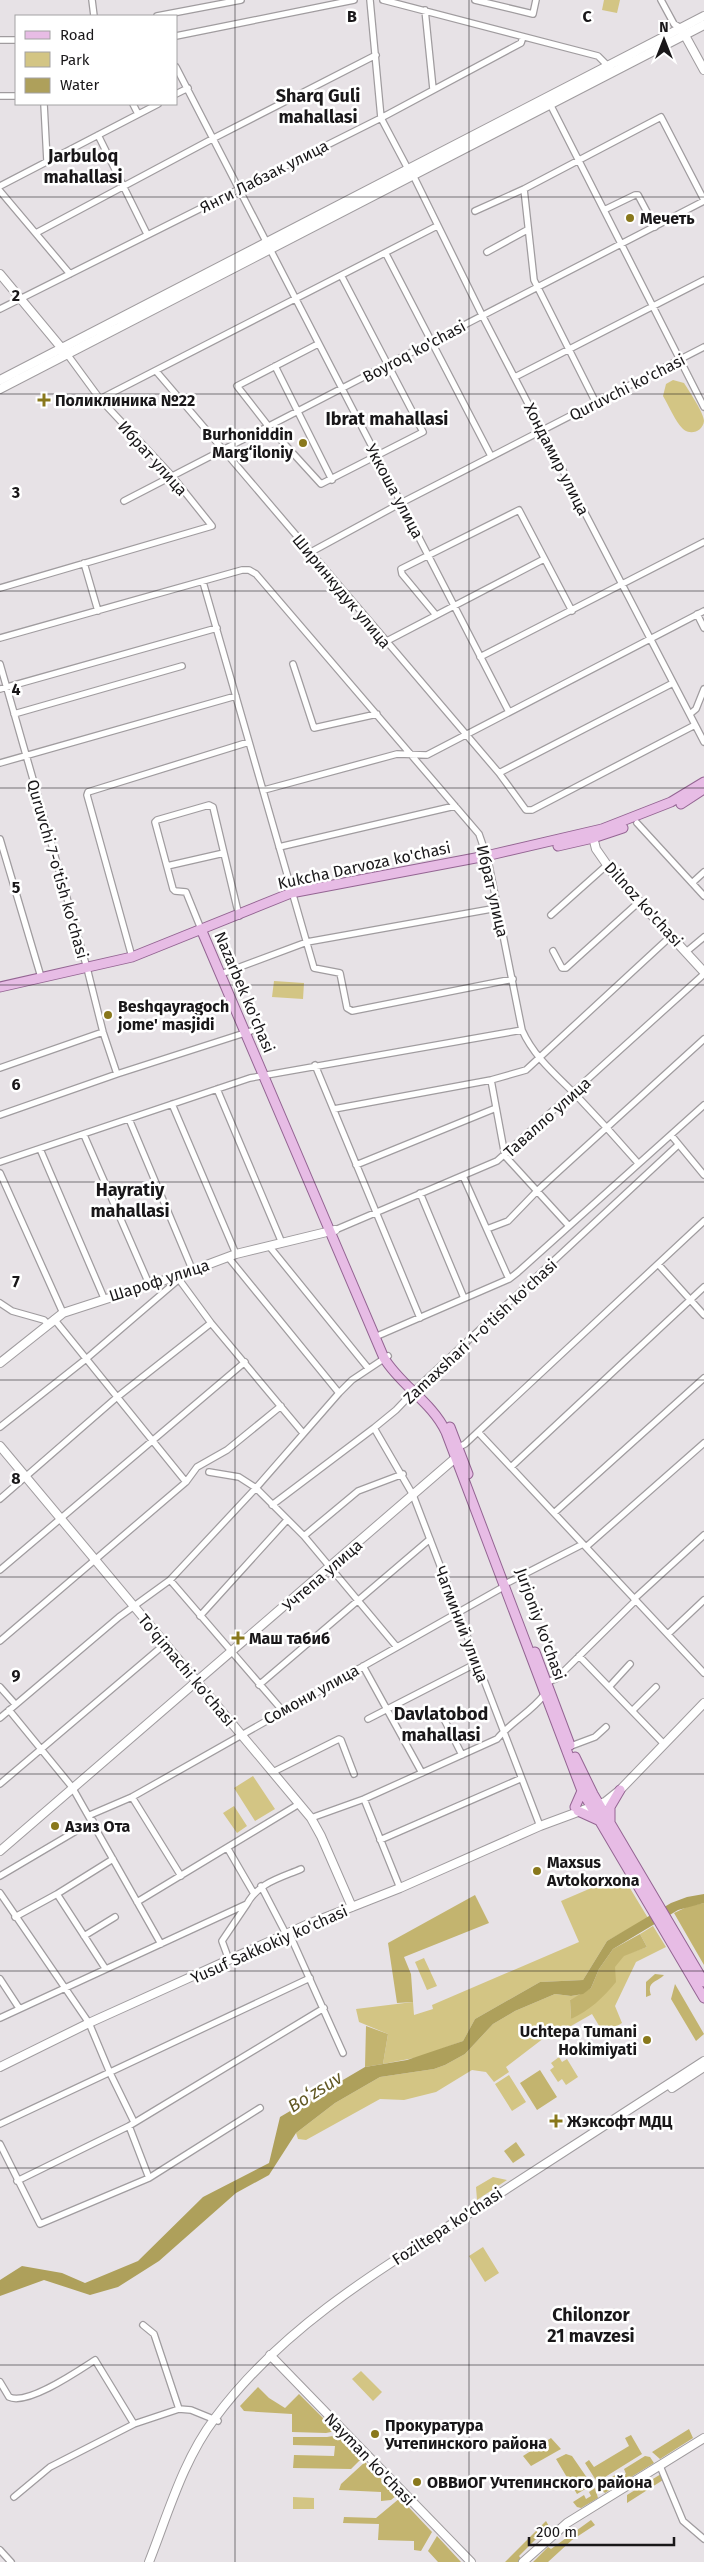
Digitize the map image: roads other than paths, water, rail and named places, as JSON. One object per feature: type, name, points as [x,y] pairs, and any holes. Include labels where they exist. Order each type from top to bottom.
[{"type":"main road","points":[[0,389],[65,351],[683,31],[704,16]]},
{"type":"main road","points":[[683,31],[704,25]]},
{"type":"main road","points":[[683,31],[704,70]]},
{"type":"main road","points":[[410,172],[550,104],[610,69]]},
{"type":"main road","name":"Ибрат улица","points":[[0,274],[65,351]]},
{"type":"main road","points":[[0,380],[65,351]]},
{"type":"main road","name":"Kukcha Darvoza ko'chasi","points":[[592,835],[652,811],[683,796],[704,782]]},
{"type":"main road","name":"Kukcha Darvoza ko'chasi","points":[[0,987],[41,977],[133,963],[239,915],[292,895],[487,858],[637,823],[675,807],[704,789]]},
{"type":"main road","name":"Dilnoz ko'chasi","points":[[592,835],[596,849],[607,865],[704,973]]},
{"type":"main road","name":"Kukcha Darvoza ko'chasi","points":[[0,992],[88,971],[204,931]]},
{"type":"main road","name":"Nazarbek ko'chasi","points":[[204,931],[386,1357],[415,1390]]},
{"type":"main road","name":"Шароф улица","points":[[0,1363],[63,1313],[149,1284],[178,1278],[192,1269],[236,1254],[333,1231]]},
{"type":"main road","name":"Jurjoniy ko'chasi","points":[[415,1390],[441,1412],[594,1803],[689,1966]]},
{"type":"main road","name":"To'qimachi ko'chasi","points":[[0,1446],[311,1818],[322,1836],[352,1907]]},
{"type":"main road","name":"Учтепа улица","points":[[0,1851],[72,1787],[330,1568],[413,1495],[457,1452]]},
{"type":"main road","name":"Jurjoniy ko'chasi","points":[[507,1584],[544,1695],[582,1791],[594,1803]]},
{"type":"main road","name":"Yusuf Sakkokiy ko'chasi","points":[[0,2067],[89,2023],[229,1960],[400,1888],[540,1826],[545,1821],[594,1803],[620,1790],[663,1743],[704,1703]]},
{"type":"main road","name":"Yusuf Sakkokiy ko'chasi","points":[[594,1803],[611,1792],[644,1758],[663,1743]]},
{"type":"main road","points":[[582,1791],[576,1809],[606,1823],[610,1807],[620,1790]]},
{"type":"main road","points":[[689,1966],[704,1982]]},
{"type":"main road","points":[[689,1966],[704,1998]]},
{"type":"main road","name":"Foziltepa ko'chasi","points":[[150,2562],[184,2473],[216,2420],[271,2357],[336,2300],[409,2250],[704,2061]]},
{"type":"main road","name":"Foziltepa ko'chasi","points":[[271,2357],[321,2316],[373,2279],[704,2067]]},
{"type":"main road","name":"Nayman ko'chasi","points":[[271,2357],[471,2562]]},
{"type":"main road","name":"Foziltepa ko'chasi","points":[[154,2562],[186,2480],[216,2420]]},
{"type":"main road","points":[[528,2562],[571,2526],[704,2438]]},
{"type":"main road","points":[[523,2562],[567,2523],[704,2444]]},
{"type":"street","points":[[92,0],[94,15]]},
{"type":"street","points":[[162,15],[241,0]]},
{"type":"street","points":[[178,36],[354,0]]},
{"type":"street","points":[[370,0],[380,118]]},
{"type":"street","points":[[383,0],[598,56],[610,69]]},
{"type":"street","points":[[475,0],[533,14],[536,0]]},
{"type":"street","points":[[661,0],[674,24],[683,31]]},
{"type":"street","points":[[425,10],[433,89]]},
{"type":"street","name":"Янги Лабзак улица","points":[[0,309],[380,118],[521,43],[523,37]]},
{"type":"street","points":[[0,40],[15,40]]},
{"type":"street","points":[[36,232],[376,55]]},
{"type":"street","name":"Уккоша улица","points":[[178,70],[509,712]]},
{"type":"street","points":[[178,93],[188,88]]},
{"type":"street","points":[[0,96],[15,96]]},
{"type":"street","points":[[550,104],[704,407]]},
{"type":"street","points":[[44,105],[47,161]]},
{"type":"street","points":[[134,105],[138,114]]},
{"type":"street","points":[[0,186],[156,105]]},
{"type":"street","points":[[475,211],[524,189],[661,117],[704,201]]},
{"type":"street","name":"Хондамир улица","points":[[380,118],[410,172],[482,315],[704,742]]},
{"type":"street","points":[[98,135],[147,234]]},
{"type":"street","points":[[524,189],[534,280],[596,403]]},
{"type":"street","points":[[0,191],[70,274]]},
{"type":"street","points":[[604,210],[635,195],[638,196],[655,227]]},
{"type":"street","name":"Boyroq ko'chasi","points":[[124,500],[388,366],[482,315],[538,288],[704,201]]},
{"type":"street","points":[[100,399],[438,226]]},
{"type":"street","points":[[487,252],[527,230]]},
{"type":"street","points":[[386,254],[491,456]]},
{"type":"street","points":[[318,344],[237,386],[269,427],[319,484],[332,480],[423,432],[342,276]]},
{"type":"street","points":[[515,377],[704,280]]},
{"type":"street","name":"Quruvchi ko'chasi","points":[[311,552],[491,456],[704,348]]},
{"type":"street","name":"Ибрат улица","points":[[65,351],[100,399],[172,476],[212,526],[84,562]]},
{"type":"street","points":[[275,366],[332,480]]},
{"type":"street","name":"Ширинкудук улица","points":[[156,371],[311,552],[385,642],[499,773],[529,811],[695,725]]},
{"type":"street","points":[[436,615],[401,572],[404,568],[519,510],[572,611]]},
{"type":"street","points":[[480,657],[704,542]]},
{"type":"street","points":[[385,642],[544,559]]},
{"type":"street","points":[[0,588],[84,562],[98,611]]},
{"type":"street","name":"Ибрат улица","points":[[203,582],[249,570],[256,574],[479,834],[487,858],[522,1030],[528,1043],[539,1058],[607,1127],[638,1163]]},
{"type":"street","points":[[0,638],[203,582],[314,968],[337,972],[342,976],[347,1008],[352,1010],[513,979]]},
{"type":"street","points":[[264,790],[398,754],[427,755],[704,611]]},
{"type":"street","points":[[697,614],[704,628]]},
{"type":"street","points":[[3,688],[217,628]]},
{"type":"street","name":"Quruvchi 7-o'tish ko'chasi","points":[[0,664],[3,688],[14,714],[88,971],[103,1032],[117,1074]]},
{"type":"street","points":[[293,664],[314,728],[377,714]]},
{"type":"street","points":[[14,714],[182,666]]},
{"type":"street","points":[[499,773],[673,683]]},
{"type":"street","points":[[690,714],[696,709],[704,689]]},
{"type":"street","points":[[0,763],[236,696]]},
{"type":"street","points":[[132,957],[87,795],[88,792],[249,742]]},
{"type":"street","points":[[204,931],[186,892],[174,891],[156,821],[209,805],[213,807],[239,915]]},
{"type":"street","points":[[279,847],[455,806]]},
{"type":"street","points":[[637,823],[704,896]]},
{"type":"street","points":[[0,839],[41,977]]},
{"type":"street","points":[[167,866],[224,854]]},
{"type":"street","points":[[551,915],[607,865]]},
{"type":"street","points":[[692,883],[704,872]]},
{"type":"street","points":[[553,951],[562,968],[566,968],[640,901]]},
{"type":"street","points":[[223,973],[307,942],[497,908]]},
{"type":"street","points":[[334,1109],[491,1080],[526,1070],[671,936]]},
{"type":"street","points":[[686,952],[704,937]]},
{"type":"street","name":"Тавалло улица","points":[[333,1231],[463,1176],[505,1156],[704,973]]},
{"type":"street","points":[[0,1162],[266,1074],[522,1030]]},
{"type":"street","points":[[0,1068],[103,1032]]},
{"type":"street","points":[[0,1115],[117,1074],[248,1032]]},
{"type":"street","points":[[487,1229],[508,1221],[537,1191],[704,1039]]},
{"type":"street","points":[[315,1065],[420,1318]]},
{"type":"street","points":[[491,1080],[505,1156],[569,1226]]},
{"type":"street","points":[[217,1090],[282,1243]]},
{"type":"street","points":[[172,1104],[236,1254]]},
{"type":"street","points":[[377,1336],[508,1278],[704,1105]]},
{"type":"street","points":[[356,1165],[496,1108]]},
{"type":"street","points":[[129,1118],[192,1269]]},
{"type":"street","points":[[84,1135],[149,1284]]},
{"type":"street","points":[[670,1135],[704,1175]]},
{"type":"street","name":"Zamaxshari 1-o'tish ko'chasi","points":[[272,1505],[374,1428],[678,1146]]},
{"type":"street","points":[[40,1149],[104,1298]]},
{"type":"street","points":[[0,1173],[63,1313]]},
{"type":"street","points":[[463,1176],[508,1278]]},
{"type":"street","points":[[420,1194],[464,1298]]},
{"type":"street","points":[[457,1452],[704,1222]]},
{"type":"street","points":[[269,1246],[368,1368]]},
{"type":"street","points":[[228,1257],[339,1393]]},
{"type":"street","points":[[658,1264],[704,1315]]},
{"type":"street","points":[[0,1427],[86,1358],[178,1278],[211,1323],[303,1433]]},
{"type":"street","points":[[511,1467],[704,1287]]},
{"type":"street","points":[[0,1303],[12,1312],[51,1322],[86,1358],[116,1398],[186,1482]]},
{"type":"street","points":[[0,1499],[116,1398],[211,1323]]},
{"type":"street","points":[[0,1718],[134,1606],[170,1580],[256,1488],[339,1393],[368,1368],[386,1357]]},
{"type":"street","points":[[0,1570],[245,1362]]},
{"type":"street","points":[[554,1513],[704,1378]]},
{"type":"street","points":[[0,1641],[186,1482],[197,1467],[227,1450],[281,1406]]},
{"type":"street","name":"Чагминий улица","points":[[374,1428],[403,1474],[413,1495],[478,1663],[502,1733],[540,1826]]},
{"type":"street","points":[[478,1432],[704,1673]]},
{"type":"street","name":"Сомони улица","points":[[90,1815],[132,1797],[458,1611],[507,1584],[584,1546],[704,1442]]},
{"type":"street","points":[[209,1472],[239,1477],[256,1488],[304,1536],[396,1646]]},
{"type":"street","points":[[304,1536],[358,1491],[403,1474]]},
{"type":"street","points":[[200,1616],[287,1520]]},
{"type":"street","points":[[546,1683],[557,1678],[635,1600],[704,1535]]},
{"type":"street","points":[[259,1685],[430,1539]]},
{"type":"street","points":[[170,1580],[282,1710]]},
{"type":"street","points":[[668,1634],[704,1600]]},
{"type":"street","points":[[0,1784],[166,1643]]},
{"type":"street","points":[[579,1656],[663,1743]]},
{"type":"street","points":[[368,1719],[478,1663]]},
{"type":"street","points":[[609,1687],[630,1664]]},
{"type":"street","points":[[363,1666],[422,1773]]},
{"type":"street","points":[[0,1687],[15,1704]]},
{"type":"street","points":[[632,1711],[656,1687]]},
{"type":"street","points":[[311,1818],[364,1799],[497,1739],[544,1695]]},
{"type":"street","points":[[9,1710],[72,1787],[90,1815],[161,1944]]},
{"type":"street","points":[[444,1722],[462,1755]]},
{"type":"street","points":[[571,1746],[595,1737],[606,1727]]},
{"type":"street","points":[[273,1772],[336,1740],[341,1740],[354,1774]]},
{"type":"street","points":[[380,1840],[520,1779]]},
{"type":"street","points":[[132,1797],[181,1876]]},
{"type":"street","points":[[364,1799],[400,1888]]},
{"type":"street","points":[[137,1902],[228,1849],[299,1804]]},
{"type":"street","points":[[0,1876],[93,1821]]},
{"type":"street","points":[[228,1849],[253,1892]]},
{"type":"street","points":[[15,1917],[57,1894],[113,1859]]},
{"type":"street","points":[[229,1960],[222,1942],[253,1892],[261,1886],[301,1869]]},
{"type":"street","points":[[261,1886],[310,1978],[343,2053]]},
{"type":"street","points":[[0,1893],[89,2023],[132,2124],[149,2178]]},
{"type":"street","points":[[57,1894],[105,1968]]},
{"type":"street","points":[[0,2018],[64,1986],[247,1904]]},
{"type":"street","points":[[84,1936],[115,1917]]},
{"type":"street","points":[[0,2124],[110,2074],[310,1978]]},
{"type":"street","points":[[0,1979],[20,2008]]},
{"type":"street","points":[[17,2180],[132,2124],[324,2008]]},
{"type":"street","points":[[0,2144],[40,2224],[149,2178],[260,2108]]},
{"type":"street","points":[[142,2325],[154,2334],[179,2409]]},
{"type":"street","points":[[0,2382],[9,2397],[20,2400],[55,2385],[95,2360],[134,2424]]},
{"type":"street","points":[[14,2497],[50,2466],[134,2424],[179,2409],[191,2410],[216,2420]]},
{"type":"street","points":[[661,2468],[683,2521],[704,2539]]},
{"type":"street","points":[[0,2550],[11,2562]]},
{"type":"water","points":[[704,1894],[704,1903],[678,1910],[613,1949],[599,1969],[591,1988],[583,1994],[571,1996],[555,1994],[515,2011],[493,2024],[465,2054],[445,2065],[434,2069],[380,2077],[335,2103],[296,2133],[269,2175],[236,2193],[159,2261],[118,2287],[90,2295],[44,2280],[0,2296],[0,2280],[22,2266],[62,2273],[85,2283],[138,2261],[203,2197],[269,2163],[280,2117],[365,2067],[407,2060],[463,2041],[475,2019],[540,1982],[583,1980],[607,1941],[671,1903],[687,1897]]},
{"type":"place","name":"Мечеть","points":[[630,218]]},
{"type":"place","name":"Поликлиника №22","points":[[44,400]]},
{"type":"place","name":"Burhoniddin Marg‘iloniy","points":[[303,443]]},
{"type":"place","name":"Beshqayragoch jome' masjidi","points":[[108,1015]]},
{"type":"place","name":"Маш табиб","points":[[238,1638]]},
{"type":"place","name":"Азиз Ота","points":[[55,1826]]},
{"type":"place","name":"Maxsus Avtokorxona","points":[[537,1871]]},
{"type":"place","name":"Uchtepa Tumani Hokimiyati","points":[[647,2040]]},
{"type":"place","name":"Жэксофт МДЦ","points":[[556,2121]]},
{"type":"place","name":"Прокуратура Учтепинского района","points":[[375,2434]]},
{"type":"place","name":"ОВВиОГ Учтепинского района","points":[[417,2482]]},
{"type":"district","name":"Sharq Guli mahallasi","points":[[318,106]]},
{"type":"district","name":"Jarbuloq mahallasi","points":[[83,166]]},
{"type":"district","name":"Ibrat mahallasi","points":[[387,419]]},
{"type":"district","name":"Hayratiy mahallasi","points":[[130,1200]]},
{"type":"district","name":"Davlatobod mahallasi","points":[[441,1724]]},
{"type":"district","name":"Chilonzor 21 mavzesi","points":[[591,2325]]},
{"type":"water label","name":"Boʻzsuv","points":[[315,2092]]}]
